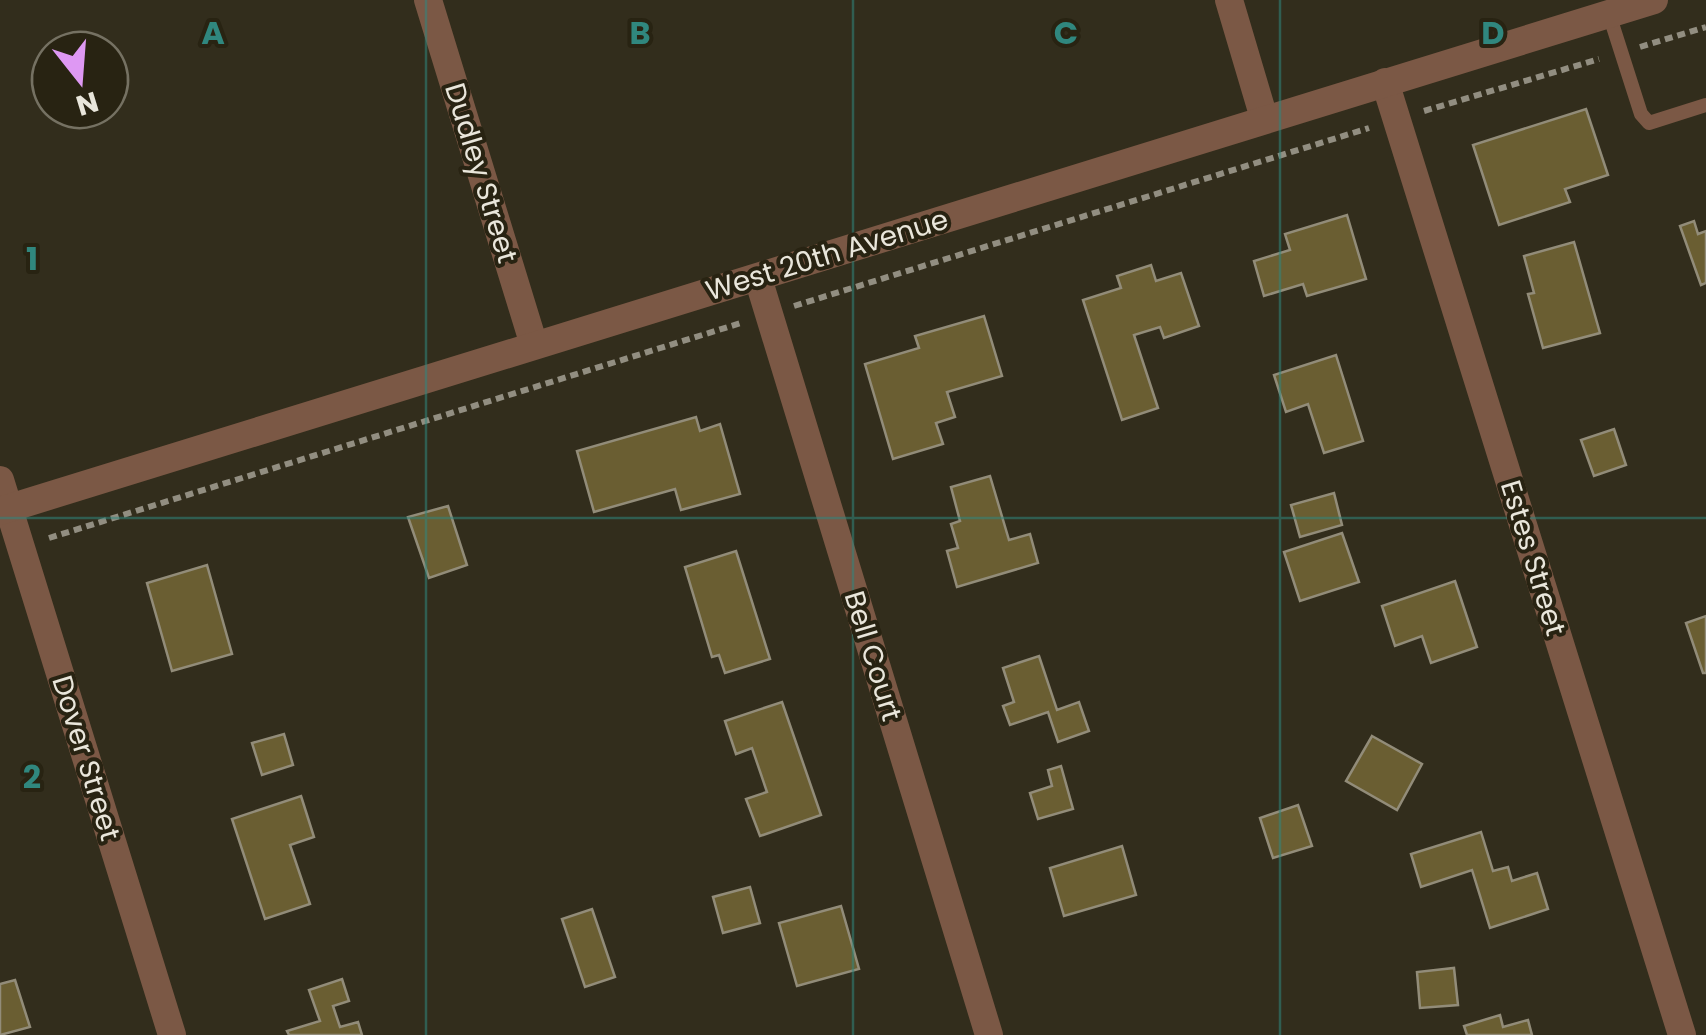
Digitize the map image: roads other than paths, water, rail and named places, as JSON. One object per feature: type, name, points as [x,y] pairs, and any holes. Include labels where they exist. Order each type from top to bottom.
[{"type":"street","name":"Dudley Street","points":[[428,0],[534,345]]},
{"type":"street","points":[[1229,0],[1264,118]]},
{"type":"street","name":"West 20th Avenue","points":[[4,510],[1654,0]]},
{"type":"street","name":"Estes Street","points":[[1385,82],[1682,1035]]},
{"type":"street","name":"Bell Court","points":[[758,278],[989,1035]]},
{"type":"street","name":"Dover Street","points":[[0,480],[4,510],[20,547],[172,1035]]},
{"type":"lane","points":[[1609,14],[1641,114],[1650,123],[1706,105]]}]
